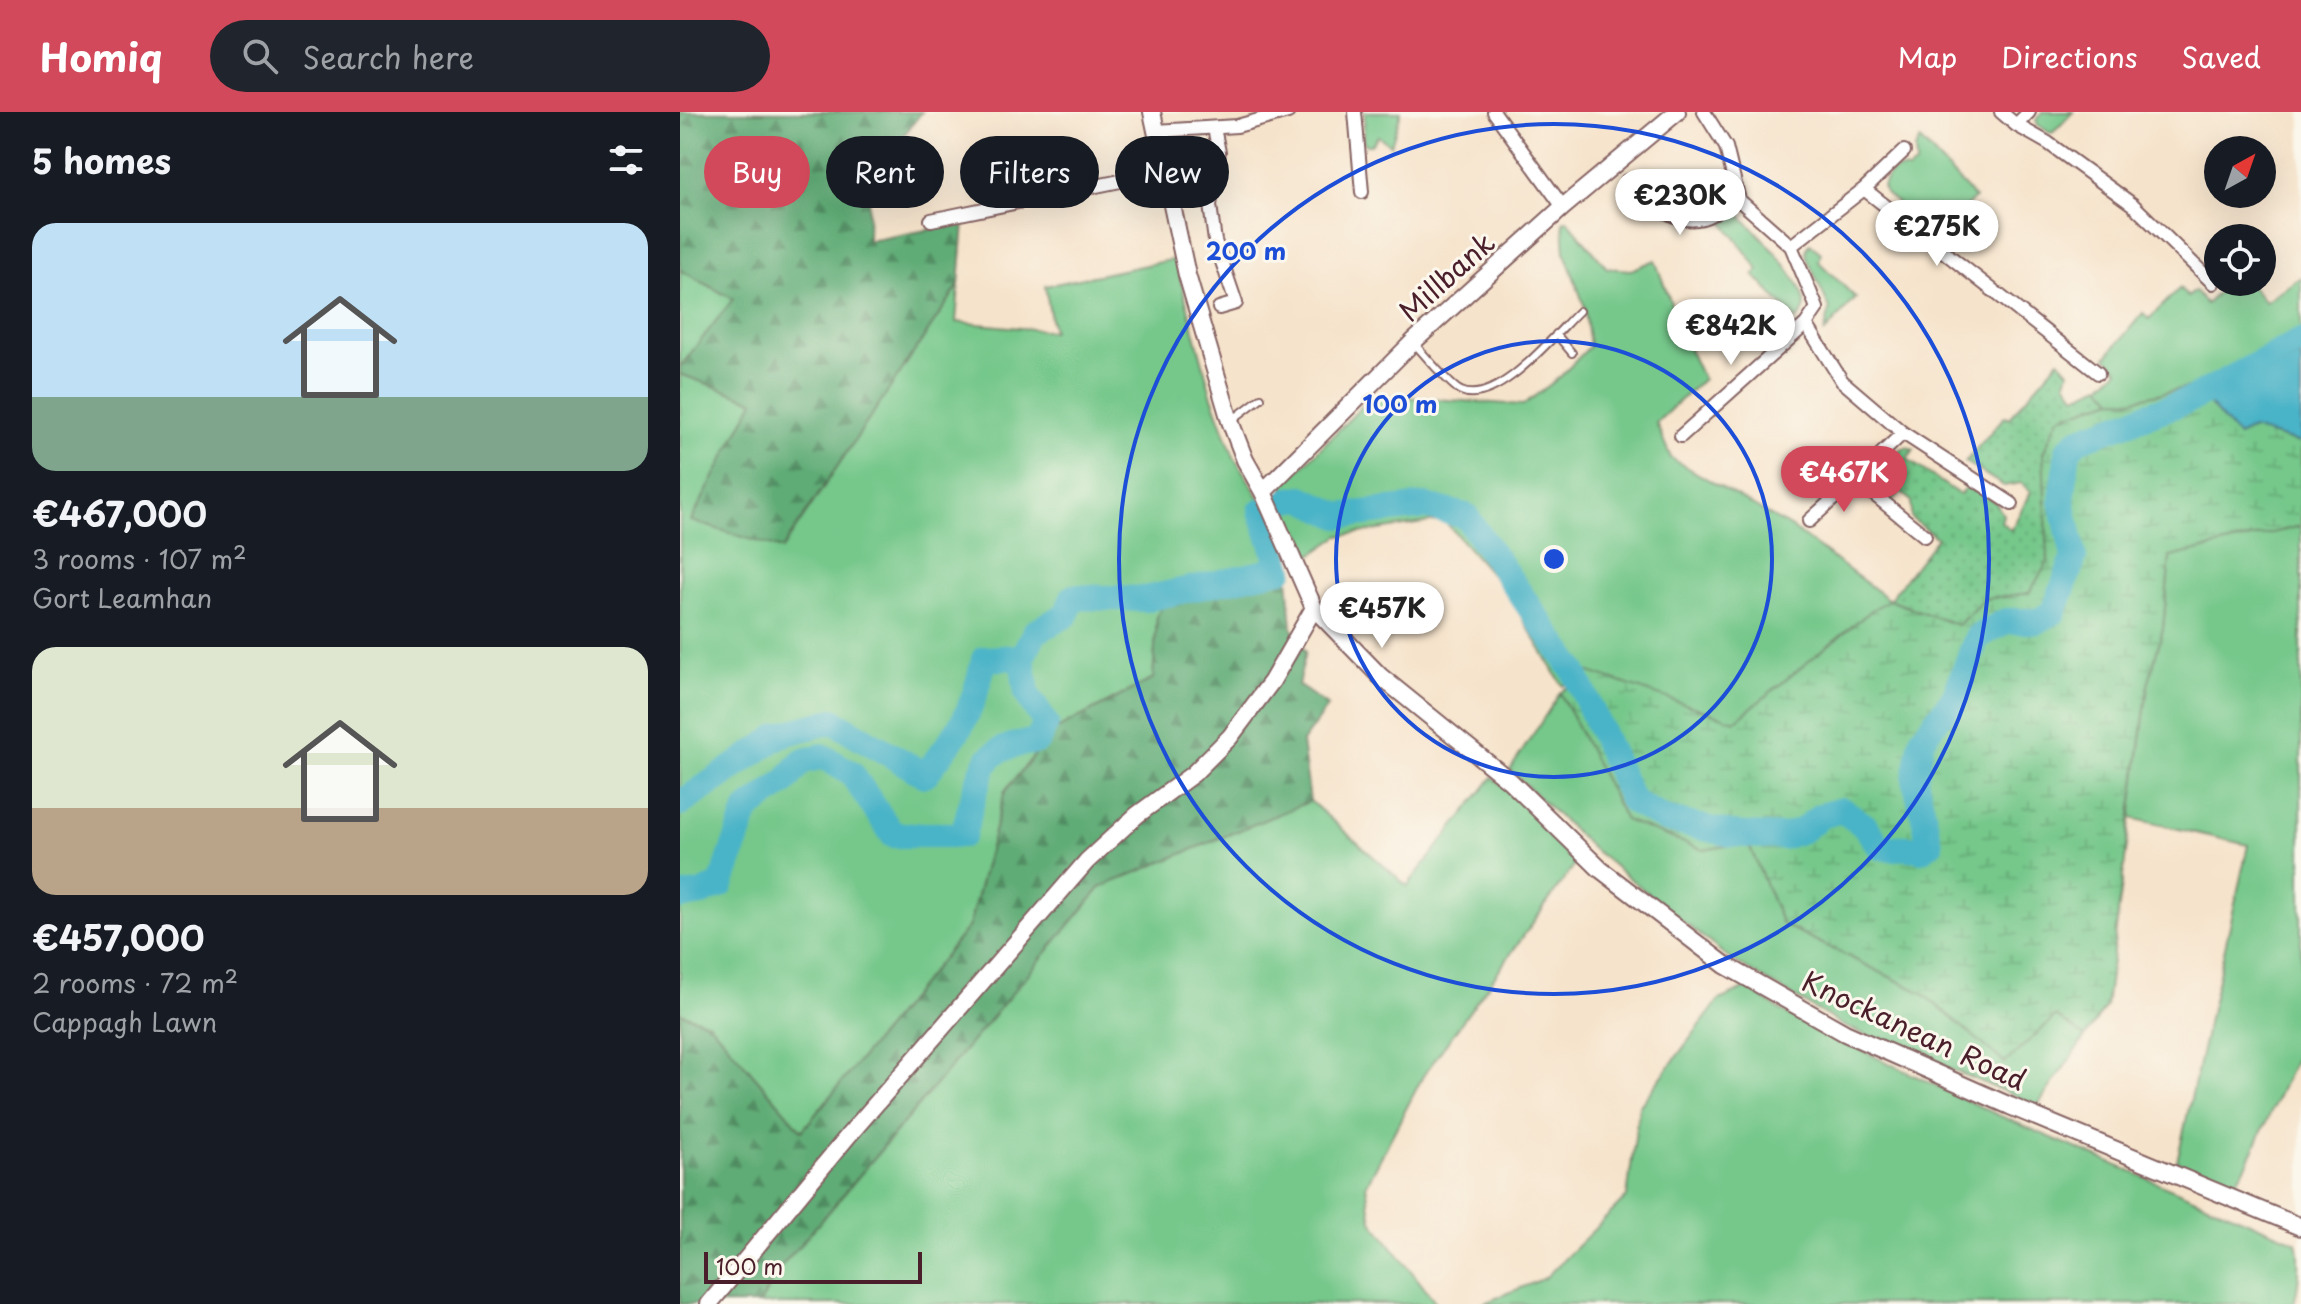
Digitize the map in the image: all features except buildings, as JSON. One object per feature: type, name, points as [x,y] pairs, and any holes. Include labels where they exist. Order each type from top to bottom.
[{"type":"street","points":[[1152,112],[1157,136]]},
{"type":"street","points":[[1231,112],[1237,126]]},
{"type":"street","points":[[1156,131],[1237,126],[1288,112]]},
{"type":"street","points":[[1355,112],[1362,192]]},
{"type":"street","points":[[1494,112],[1563,207]]},
{"type":"street","name":"Millbank","points":[[1263,492],[1413,342],[1563,207],[1677,112]]},
{"type":"street","points":[[1681,436],[1806,324],[1817,308],[1791,246],[1739,200],[1726,147],[1704,112]]},
{"type":"street","points":[[2001,112],[2132,204],[2204,274]]},
{"type":"street","points":[[2016,125],[2029,112]]},
{"type":"street","points":[[1214,128],[1219,152],[1210,205],[1215,241],[1236,303],[1219,308]]},
{"type":"street","points":[[1791,246],[1864,189],[1904,151]]},
{"type":"street","points":[[1627,181],[1646,199],[1683,219],[1698,219],[1712,214],[1737,192]]},
{"type":"street","points":[[931,220],[1115,182]]},
{"type":"street","points":[[1864,189],[2098,373]]},
{"type":"street","points":[[709,1304],[848,1136],[1087,861],[1137,815],[1193,774],[1230,737],[1272,681],[1314,608],[1230,421],[1187,275],[1172,208]]},
{"type":"street","points":[[1806,324],[1842,381],[1903,433],[2012,504]]},
{"type":"street","points":[[1809,521],[1903,433]]},
{"type":"street","points":[[1855,479],[1925,536]]},
{"type":"street","name":"Knockanean Road","points":[[1314,608],[1380,676],[1510,781],[1600,869],[1725,965],[1845,1033],[2010,1106],[2301,1227]]},
{"type":"lane","points":[[1413,342],[1460,391],[1482,393],[1504,384],[1579,311]]},
{"type":"lane","points":[[1556,334],[1572,353]]},
{"type":"lane","points":[[1230,421],[1261,398]]},
{"type":"green space","points":[[680,112],[922,112],[903,136],[826,136],[826,208],[869,208],[868,241],[964,223],[959,285],[782,549],[691,521],[754,401],[680,374],[680,367],[733,299],[680,270]]},
{"type":"green space","points":[[1365,112],[1401,112],[1391,145],[1378,136],[1371,145],[1366,145],[1363,140]]},
{"type":"green space","points":[[2042,112],[2073,112],[2050,133],[2036,120]]},
{"type":"green space","points":[[1920,140],[1975,198],[1938,235],[1885,193],[1883,186],[1892,172],[1908,170],[1916,164],[1915,149]]},
{"type":"green space","points":[[1732,211],[1737,212],[1767,243],[1796,281],[1805,304],[1796,320],[1754,275],[1759,270],[1721,219]]},
{"type":"green space","points":[[1567,220],[1607,268],[1631,270],[1655,260],[1683,336],[1703,379],[1656,423],[1671,458],[1795,530],[1889,600],[1872,610],[1735,721],[1587,672],[1563,686],[1506,591],[1444,520],[1339,536],[1307,558],[1280,497],[1284,485],[1373,395],[1523,405],[1560,377],[1590,346],[1584,305],[1565,253],[1563,222]]},
{"type":"green space","points":[[1810,244],[1821,253],[1819,262],[1856,298],[1824,333],[1830,309],[1807,258],[1806,250]]},
{"type":"green space","points":[[1175,259],[1211,394],[1234,457],[1269,513],[1288,576],[1162,606],[1157,616],[1153,679],[1055,730],[1005,791],[969,926],[802,1131],[709,1023],[680,1013],[680,374],[755,400],[782,549],[959,285],[956,322],[1053,331],[1045,286]]},
{"type":"green space","points":[[680,270],[734,299],[680,367]]},
{"type":"green space","points":[[2301,277],[2301,355],[2207,402],[2193,386],[2131,400],[2113,399],[2101,385],[2119,370],[2106,357],[2143,313],[2149,319],[2180,288],[2188,297],[2195,291],[2206,304],[2214,296],[2260,296],[2265,302]]},
{"type":"green space","points":[[2059,360],[2069,371],[2066,382],[2076,396],[2101,385],[2113,399],[2059,417],[2043,453],[2048,562],[2029,593],[1984,599],[1958,625],[1889,600],[1937,538],[1911,518],[1911,501],[1901,492],[1894,499],[1870,486],[1868,477],[1895,452],[1906,447],[1914,449],[1907,459],[1960,495],[1968,485],[1996,503],[2003,515],[2001,522],[2011,530],[2031,492],[2021,483],[2004,486],[1965,462],[2005,416],[2009,418]]},
{"type":"green space","points":[[2194,386],[2216,408],[2242,423],[2301,443],[2301,526],[2170,557],[2163,628],[2148,685],[2106,1006],[2085,1037],[2056,1016],[2005,1063],[1921,992],[1782,924],[1748,842],[1703,850],[1625,820],[1560,693],[1587,671],[1735,721],[1872,610],[1889,600],[1958,625],[1984,599],[2028,593],[2048,562],[2043,453],[2059,417],[2113,399],[2131,400]]},
{"type":"green space","points":[[2301,526],[2301,1037],[2297,1055],[2246,1166],[2231,1189],[2177,1161],[2248,845],[2131,818],[2148,685],[2163,628],[2170,557]]},
{"type":"green space","points":[[1288,576],[1292,628],[1306,652],[1298,685],[1328,706],[1302,742],[1310,801],[1101,887],[776,1272],[760,1304],[680,1304],[680,1013],[709,1023],[802,1131],[969,926],[1005,791],[1055,730],[1153,679],[1157,616],[1162,606]]},
{"type":"green space","points":[[1560,693],[1625,820],[1703,850],[1748,842],[1782,924],[1921,992],[2005,1062],[2056,1016],[2085,1037],[2038,1105],[1844,1026],[1730,959],[1594,850],[1510,770]]},
{"type":"green space","points":[[1493,777],[1541,820],[1578,860],[1423,1076],[1366,1186],[1372,1221],[1437,1304],[760,1304],[776,1272],[1101,887],[1310,801],[1407,886]]},
{"type":"green space","points":[[1747,988],[1791,1017],[1998,1115],[2297,1242],[2299,1273],[2294,1304],[1482,1304],[1545,1278],[1627,1197],[1639,1107],[1719,1000]]},
{"type":"water","points":[[2301,355],[2301,443],[2252,429],[2238,436],[2207,402]]},
{"type":"waterway","points":[[1289,500],[1302,498],[1339,516],[1425,506],[1466,516],[1574,671],[1632,801],[1664,819],[1731,834],[1783,837],[1803,830],[1820,816],[1842,810],[1865,826],[1880,847],[1921,850],[1930,844],[1915,779],[1922,739],[1955,696],[1977,637],[2006,621],[2038,621],[2054,612],[2074,557],[2062,501],[2068,450],[2078,440],[2192,399],[2301,341]]},
{"type":"waterway","points":[[680,897],[721,885],[747,810],[786,781],[801,762],[822,756],[851,773],[893,835],[963,835],[978,783],[990,758],[1006,748],[1037,741],[1046,724],[1027,694],[1022,657],[1035,632],[1066,615],[1073,597],[1145,599],[1281,569],[1261,511]]},
{"type":"waterway","points":[[680,804],[780,735],[833,721],[925,775],[963,722],[975,695],[984,659],[1022,657]]}]
